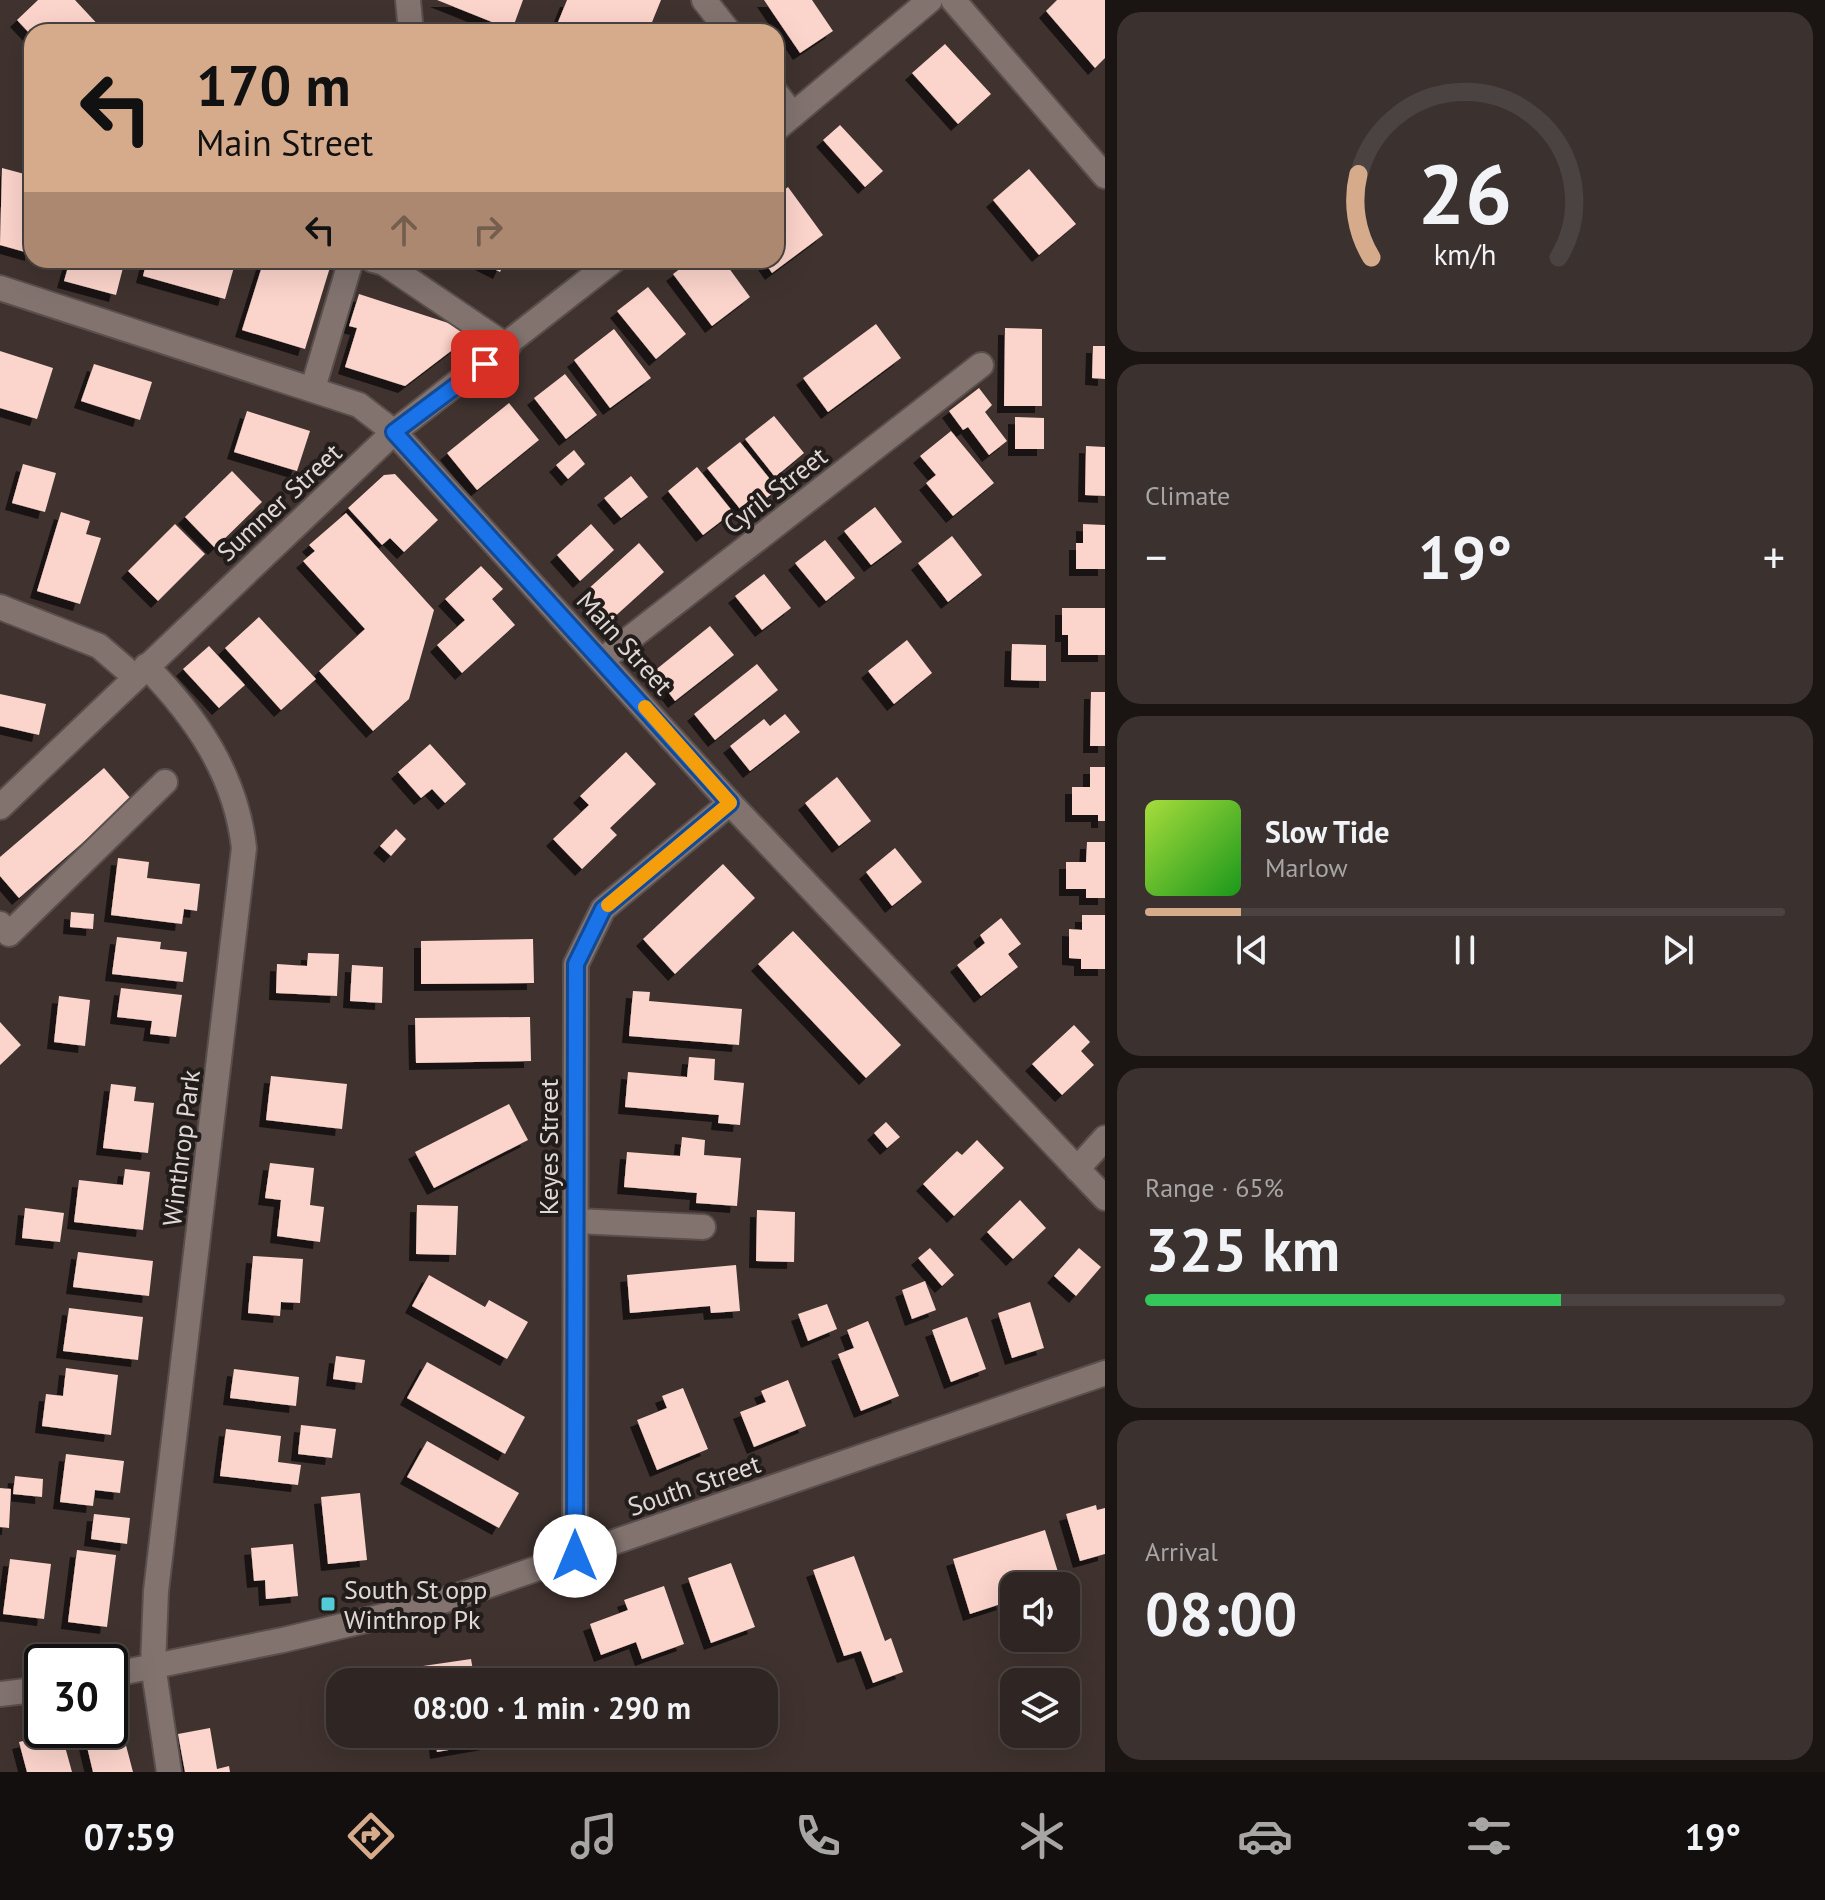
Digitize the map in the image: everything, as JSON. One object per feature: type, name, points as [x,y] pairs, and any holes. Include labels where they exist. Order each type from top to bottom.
[{"type":"street","points":[[408,0],[405,7],[409,24]]},
{"type":"street","points":[[704,0],[723,24]]},
{"type":"street","points":[[785,122],[930,0]]},
{"type":"street","points":[[953,0],[1105,176]]},
{"type":"street","points":[[313,388],[349,268]]},
{"type":"street","points":[[391,268],[508,347]]},
{"type":"street","name":"Sumner Street","points":[[0,807],[394,432],[508,347],[604,268]]},
{"type":"street","name":"Main Street","points":[[0,288],[313,388],[359,405],[394,432],[730,803],[1105,1198]]},
{"type":"street","name":"Cyril Street","points":[[602,660],[981,365]]},
{"type":"street","name":"Winthrop Park","points":[[0,607],[99,646],[176,696],[213,751],[235,800],[244,848],[158,1564],[153,1665],[169,1772]]},
{"type":"street","points":[[0,924],[9,934],[165,782]]},
{"type":"street","name":"Keyes Street","points":[[575,1556],[576,964],[603,909],[730,803]]},
{"type":"street","points":[[1077,1169],[1105,1138]]},
{"type":"street","points":[[576,1221],[703,1227]]},
{"type":"street","name":"South Street","points":[[128,1671],[283,1640],[434,1604],[1105,1373]]},
{"type":"street","points":[[0,1694],[24,1691]]},
{"type":"building","points":[[38,0],[75,0],[97,24],[24,24],[24,27],[17,20]]},
{"type":"building","points":[[437,0],[523,0],[514,24],[497,24]]},
{"type":"building","points":[[567,0],[661,0],[651,24],[557,24]]},
{"type":"building","points":[[764,0],[812,0],[833,31],[800,53],[784,29],[784,24],[780,24]]},
{"type":"building","points":[[1057,0],[1105,0],[1105,58],[1095,68],[1046,11]]},
{"type":"building","points":[[945,44],[991,94],[958,124],[912,73]]},
{"type":"building","points":[[840,125],[883,171],[865,187],[823,140]]},
{"type":"building","points":[[2,168],[24,174],[24,252],[0,245]]},
{"type":"building","points":[[1029,169],[1076,224],[1039,255],[993,200]]},
{"type":"building","points":[[788,187],[823,235],[784,264],[784,190]]},
{"type":"building","points":[[68,268],[123,268],[116,295],[64,281]]},
{"type":"building","points":[[145,268],[234,268],[225,299],[143,276]]},
{"type":"building","points":[[261,268],[330,268],[305,349],[242,330]]},
{"type":"building","points":[[681,268],[729,268],[750,297],[712,326],[673,274]]},
{"type":"building","points":[[648,287],[686,334],[656,359],[617,311]]},
{"type":"building","points":[[359,294],[476,332],[405,386],[345,367],[357,328],[349,326]]},
{"type":"building","points":[[876,324],[901,358],[828,412],[803,378]]},
{"type":"building","points":[[1005,328],[1042,329],[1042,406],[1004,406]]},
{"type":"building","points":[[614,329],[651,378],[610,408],[574,360]]},
{"type":"building","points":[[1093,346],[1105,346],[1105,379],[1092,378]]},
{"type":"building","points":[[0,351],[53,368],[37,419],[0,408]]},
{"type":"building","points":[[94,364],[152,382],[140,420],[81,401]]},
{"type":"building","points":[[565,374],[597,415],[566,439],[534,398]]},
{"type":"building","points":[[979,388],[992,405],[985,412],[1007,441],[989,455],[968,427],[963,430],[949,411]]},
{"type":"building","points":[[509,403],[539,440],[477,490],[447,453]]},
{"type":"building","points":[[247,411],[310,431],[297,471],[234,452]]},
{"type":"building","points":[[774,416],[804,453],[775,477],[745,439]]},
{"type":"building","points":[[1015,417],[1044,418],[1044,449],[1015,449]]},
{"type":"building","points":[[951,431],[994,483],[953,516],[926,483],[936,475],[920,456]]},
{"type":"building","points":[[740,442],[778,489],[745,515],[707,468]]},
{"type":"building","points":[[1086,446],[1105,447],[1105,496],[1085,495]]},
{"type":"building","points":[[574,450],[585,464],[568,479],[556,465]]},
{"type":"building","points":[[23,464],[56,473],[45,512],[12,503]]},
{"type":"building","points":[[697,467],[733,512],[703,535],[668,491]]},
{"type":"building","points":[[232,471],[262,502],[215,548],[185,517]]},
{"type":"building","points":[[395,474],[438,520],[404,552],[390,538],[382,545],[348,508],[384,475]]},
{"type":"building","points":[[631,476],[648,497],[621,518],[604,498]]},
{"type":"building","points":[[875,507],[902,542],[871,565],[844,531]]},
{"type":"building","points":[[61,512],[90,521],[86,534],[101,538],[80,604],[37,591]]},
{"type":"building","points":[[346,513],[434,610],[409,699],[373,731],[319,671],[365,629],[303,561],[315,551],[309,545]]},
{"type":"building","points":[[175,524],[205,554],[158,601],[128,571]]},
{"type":"building","points":[[591,524],[614,550],[580,581],[557,555]]},
{"type":"building","points":[[1083,524],[1105,525],[1105,569],[1076,569],[1076,543],[1083,543]]},
{"type":"building","points":[[952,536],[982,575],[948,602],[918,563]]},
{"type":"building","points":[[825,540],[855,578],[826,601],[795,563]]},
{"type":"building","points":[[639,543],[664,572],[612,619],[586,591]]},
{"type":"building","points":[[481,566],[503,589],[492,599],[515,625],[462,673],[437,645],[465,620],[445,599]]},
{"type":"building","points":[[764,574],[791,608],[762,630],[735,596]]},
{"type":"building","points":[[1062,608],[1105,608],[1105,655],[1068,655],[1068,635],[1062,635]]},
{"type":"building","points":[[259,617],[316,679],[281,710],[225,648]]},
{"type":"building","points":[[710,626],[734,655],[675,701],[653,672]]},
{"type":"building","points":[[907,640],[932,673],[894,704],[868,671]]},
{"type":"building","points":[[1012,644],[1046,645],[1046,681],[1011,680]]},
{"type":"building","points":[[209,646],[245,685],[219,708],[183,669]]},
{"type":"building","points":[[757,664],[778,690],[715,740],[694,714]]},
{"type":"building","points":[[1091,692],[1105,692],[1105,746],[1090,746]]},
{"type":"building","points":[[0,694],[46,704],[39,735],[0,726]]},
{"type":"building","points":[[785,714],[800,732],[750,771],[730,746],[764,719],[770,726]]},
{"type":"building","points":[[430,744],[466,784],[445,803],[432,789],[421,798],[398,772]]},
{"type":"building","points":[[626,752],[656,784],[610,828],[617,835],[582,869],[553,839],[589,805],[580,796]]},
{"type":"building","points":[[1090,767],[1105,767],[1105,821],[1098,821],[1098,815],[1072,815],[1072,787],[1090,787]]},
{"type":"building","points":[[104,768],[132,800],[19,898],[0,876],[0,857]]},
{"type":"building","points":[[837,777],[871,821],[839,846],[805,803]]},
{"type":"building","points":[[396,829],[406,839],[391,856],[380,846]]},
{"type":"building","points":[[1087,842],[1105,842],[1105,898],[1086,898],[1086,889],[1066,889],[1066,862],[1086,862]]},
{"type":"building","points":[[895,848],[922,882],[892,906],[866,872]]},
{"type":"building","points":[[118,858],[149,862],[147,878],[200,884],[197,911],[184,909],[182,924],[111,915]]},
{"type":"building","points":[[723,864],[755,898],[675,974],[643,939]]},
{"type":"building","points":[[71,912],[94,914],[93,929],[70,927]]},
{"type":"building","points":[[1082,915],[1105,915],[1105,969],[1081,969],[1081,959],[1069,958],[1069,929],[1082,930]]},
{"type":"building","points":[[1001,918],[1021,944],[1008,954],[1018,967],[981,996],[957,965],[985,943],[980,935]]},
{"type":"building","points":[[793,931],[901,1045],[866,1078],[758,964]]},
{"type":"building","points":[[117,937],[161,942],[160,949],[187,952],[183,982],[112,974]]},
{"type":"building","points":[[533,939],[534,983],[421,984],[421,941]]},
{"type":"building","points":[[308,953],[339,954],[337,996],[276,993],[277,964],[307,966]]},
{"type":"building","points":[[352,965],[383,967],[382,1003],[350,1001]]},
{"type":"building","points":[[121,988],[182,995],[176,1037],[150,1034],[152,1021],[117,1017]]},
{"type":"building","points":[[633,991],[650,992],[649,1001],[742,1009],[739,1045],[629,1036]]},
{"type":"building","points":[[59,996],[90,1000],[85,1046],[54,1042]]},
{"type":"building","points":[[530,1017],[531,1061],[416,1063],[415,1018]]},
{"type":"building","points":[[0,1022],[21,1045],[0,1065]]},
{"type":"building","points":[[1074,1025],[1090,1042],[1081,1051],[1094,1065],[1062,1095],[1032,1064]]},
{"type":"building","points":[[689,1057],[715,1059],[714,1080],[744,1083],[740,1125],[718,1123],[719,1115],[625,1107],[628,1072],[687,1077]]},
{"type":"building","points":[[271,1076],[347,1084],[342,1129],[266,1120]]},
{"type":"building","points":[[111,1084],[136,1087],[134,1101],[154,1103],[148,1153],[103,1148]]},
{"type":"building","points":[[509,1104],[528,1140],[434,1188],[415,1152]]},
{"type":"building","points":[[886,1122],[900,1137],[887,1148],[874,1133]]},
{"type":"building","points":[[682,1137],[705,1140],[704,1155],[741,1158],[737,1206],[696,1203],[697,1193],[624,1187],[627,1152],[680,1156]]},
{"type":"building","points":[[977,1140],[1004,1168],[954,1216],[923,1184],[957,1151],[962,1155]]},
{"type":"building","points":[[270,1163],[314,1168],[310,1205],[324,1207],[320,1242],[277,1236],[281,1200],[265,1198]]},
{"type":"building","points":[[125,1169],[150,1172],[143,1230],[74,1222],[79,1180],[123,1185]]},
{"type":"building","points":[[1020,1200],[1046,1228],[1013,1259],[987,1232]]},
{"type":"building","points":[[417,1205],[458,1206],[456,1255],[416,1254]]},
{"type":"building","points":[[25,1208],[64,1213],[60,1242],[22,1238]]},
{"type":"building","points":[[757,1210],[795,1212],[794,1262],[756,1261]]},
{"type":"building","points":[[930,1248],[954,1275],[942,1286],[918,1258]]},
{"type":"building","points":[[1079,1248],[1101,1267],[1076,1296],[1054,1276]]},
{"type":"building","points":[[78,1252],[153,1261],[149,1296],[73,1287]]},
{"type":"building","points":[[253,1256],[303,1259],[300,1303],[281,1302],[280,1316],[248,1313]]},
{"type":"building","points":[[736,1265],[740,1311],[711,1313],[710,1306],[630,1313],[627,1275]]},
{"type":"building","points":[[429,1275],[485,1307],[489,1300],[528,1322],[507,1359],[412,1306]]},
{"type":"building","points":[[925,1281],[936,1310],[912,1319],[902,1290]]},
{"type":"building","points":[[1030,1302],[1044,1348],[1012,1358],[998,1313]]},
{"type":"building","points":[[827,1304],[837,1329],[808,1341],[798,1314]]},
{"type":"building","points":[[69,1308],[143,1317],[138,1360],[63,1351]]},
{"type":"building","points":[[967,1317],[986,1369],[951,1382],[932,1330]]},
{"type":"building","points":[[868,1321],[899,1396],[861,1411],[838,1354],[854,1348],[847,1330]]},
{"type":"building","points":[[336,1356],[365,1360],[362,1383],[333,1379]]},
{"type":"building","points":[[427,1362],[525,1417],[505,1454],[407,1398]]},
{"type":"building","points":[[66,1368],[118,1375],[111,1435],[42,1426],[46,1394],[63,1396]]},
{"type":"building","points":[[234,1369],[299,1377],[296,1406],[230,1398]]},
{"type":"building","points":[[788,1380],[806,1426],[754,1447],[740,1412],[766,1402],[761,1391]]},
{"type":"building","points":[[683,1388],[708,1449],[657,1470],[637,1420],[667,1408],[662,1396]]},
{"type":"building","points":[[301,1425],[336,1429],[332,1458],[298,1454]]},
{"type":"building","points":[[226,1429],[281,1436],[278,1462],[301,1465],[298,1485],[220,1476]]},
{"type":"building","points":[[427,1441],[519,1493],[499,1528],[407,1477]]},
{"type":"building","points":[[66,1454],[124,1461],[120,1493],[95,1490],[93,1506],[60,1502]]},
{"type":"building","points":[[15,1476],[43,1479],[42,1497],[13,1494]]},
{"type":"building","points":[[0,1488],[11,1489],[9,1528],[0,1527]]},
{"type":"building","points":[[360,1493],[367,1560],[328,1564],[321,1497]]},
{"type":"building","points":[[1096,1505],[1097,1510],[1105,1508],[1105,1554],[1080,1561],[1066,1514]]},
{"type":"building","points":[[94,1514],[130,1518],[127,1544],[91,1539]]},
{"type":"building","points":[[1045,1530],[1058,1572],[1000,1572],[1000,1604],[970,1614],[953,1559]]},
{"type":"building","points":[[293,1544],[298,1596],[266,1599],[265,1580],[254,1581],[251,1548]]},
{"type":"building","points":[[77,1550],[116,1555],[107,1627],[68,1622]]},
{"type":"building","points":[[854,1556],[885,1641],[891,1638],[903,1672],[873,1683],[861,1651],[844,1656],[813,1570]]},
{"type":"building","points":[[10,1559],[51,1564],[44,1619],[3,1614]]},
{"type":"building","points":[[731,1563],[755,1627],[711,1643],[688,1578]]},
{"type":"building","points":[[664,1586],[684,1644],[642,1659],[636,1642],[601,1655],[590,1624],[628,1610],[624,1600]]},
{"type":"building","points":[[471,1659],[473,1668],[423,1668]]},
{"type":"building","points":[[210,1728],[217,1769],[229,1766],[230,1772],[185,1772],[178,1734]]},
{"type":"building","points":[[24,1741],[24,1748],[65,1748],[72,1772],[27,1772],[19,1742]]},
{"type":"building","points":[[87,1748],[127,1748],[133,1772],[93,1772]]},
{"type":"building","points":[[437,1748],[460,1748],[437,1752]]},
{"type":"slow traffic","points":[[608,905],[730,803],[645,707]]},
{"type":"place","name":"South St opp Winthrop Pk","points":[[328,1604]]},
{"type":"route","points":[[485,364],[394,432],[730,803],[603,909],[576,964],[575,1556]]}]
